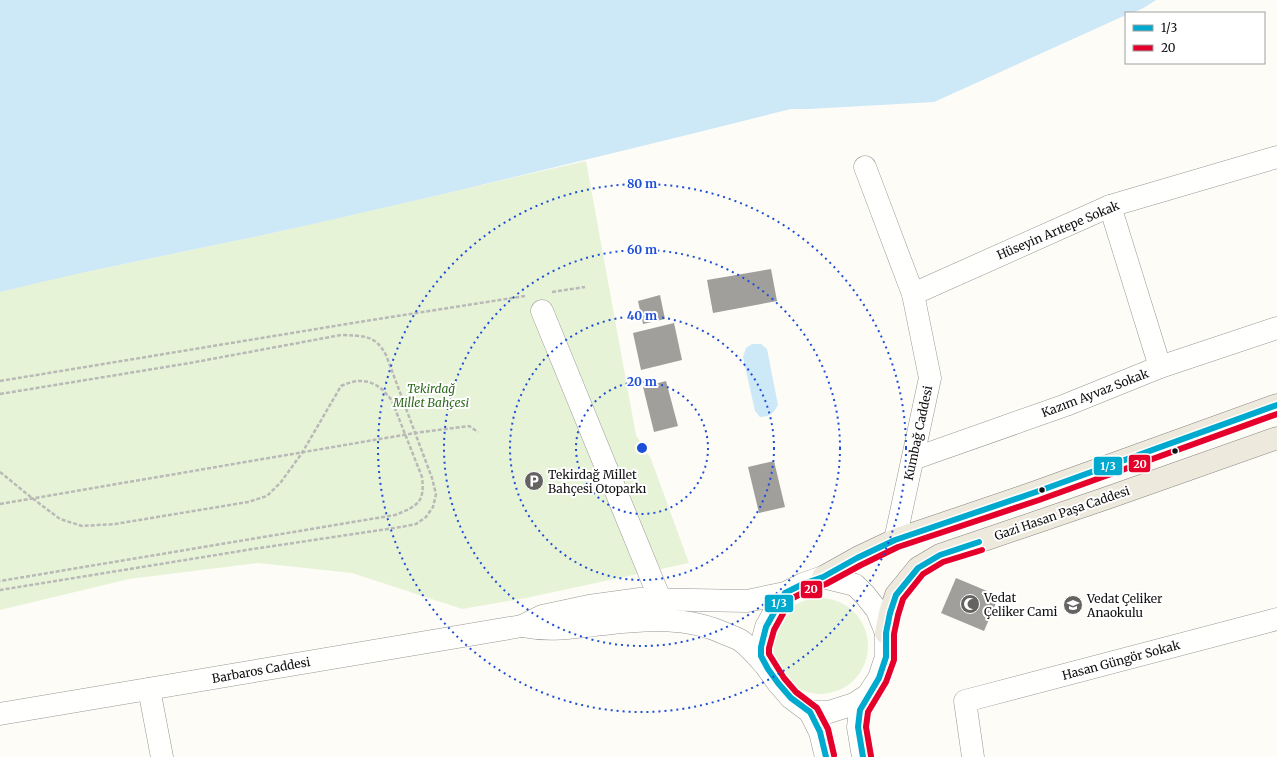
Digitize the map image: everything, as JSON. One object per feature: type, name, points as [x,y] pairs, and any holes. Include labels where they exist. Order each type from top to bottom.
[{"type":"main road","points":[[823,577],[857,558],[895,540],[1036,492],[1277,405]]},
{"type":"main road","name":"Gazi Hasan Paşa Caddesi","points":[[886,633],[890,613],[896,595],[918,568],[940,555],[1277,438]]},
{"type":"street","name":"Hüseyin Arıtepe Sokak","points":[[913,294],[1110,206],[1277,157]]},
{"type":"street","name":"Kumbağ Caddesi","points":[[865,167],[913,294],[930,378],[895,540]]},
{"type":"street","points":[[1110,206],[1160,367]]},
{"type":"street","points":[[540,300],[660,599]]},
{"type":"street","name":"Kazım Ayvaz Sokak","points":[[913,459],[1066,405],[1160,367],[1277,328]]},
{"type":"street","points":[[522,626],[542,616],[589,606],[640,599],[747,601],[785,593],[803,584],[823,577],[855,586],[865,595],[877,610],[886,633],[886,657],[879,678],[868,694],[860,710],[858,728],[863,757]]},
{"type":"street","points":[[768,669],[761,656],[761,647],[766,626],[785,593]]},
{"type":"street","name":"Hasan Güngör Sokak","points":[[973,757],[965,701],[1277,619]]},
{"type":"street","points":[[522,626],[559,630],[646,620],[687,622],[716,629],[739,640],[754,653],[791,698],[810,712],[820,732],[826,757]]},
{"type":"street","name":"Barbaros Caddesi","points":[[0,714],[522,626]]},
{"type":"street","points":[[149,689],[162,757]]},
{"type":"street","points":[[810,712],[829,712],[854,704],[868,694]]},
{"type":"path","points":[[0,381],[359,322],[540,300],[585,287]]},
{"type":"path","points":[[0,394],[190,363],[341,336],[364,336],[380,345],[386,355],[432,478],[436,494],[433,507],[426,517],[416,524],[0,590]]},
{"type":"path","points":[[0,472],[60,519],[82,526],[115,524],[248,502],[267,496],[281,482],[302,453],[341,386],[352,381],[363,381],[375,384],[386,392],[392,401],[422,477],[423,488],[421,499],[411,509],[395,515],[0,581]]},
{"type":"path","points":[[0,504],[406,434],[469,426],[478,432]]},
{"type":"green space","name":"Tekirdağ Millet Bahçesi","points":[[586,161],[636,435],[651,459],[689,563],[526,598],[462,609],[352,573],[258,563],[129,579],[0,610],[0,292],[42,281],[263,235]]},
{"type":"green space","points":[[820,598],[838,602],[854,612],[864,628],[868,646],[864,664],[854,680],[838,690],[820,694],[802,690],[786,680],[776,664],[772,646],[776,628],[786,612],[802,602]]},
{"type":"water","points":[[0,0],[1156,0],[1142,9],[1134,12],[1125,12],[1125,15],[934,102],[791,109],[395,205],[263,235],[65,276],[0,292]]},
{"type":"water","points":[[752,344],[761,344],[767,349],[778,405],[773,413],[767,416],[760,417],[755,411],[743,357],[746,348]]},
{"type":"building","points":[[771,269],[777,301],[713,313],[707,280]]},
{"type":"building","points":[[660,295],[665,319],[643,324],[638,301]]},
{"type":"building","points":[[674,323],[682,360],[641,370],[633,333]]},
{"type":"building","points":[[666,381],[678,426],[654,432],[643,387]]},
{"type":"building","points":[[774,461],[785,507],[759,513],[748,467]]},
{"type":"building","name":"Vedat Çeliker Cami","points":[[956,578],[999,596],[984,631],[941,613]]},
{"type":"transit line","name":"1/3","points":[[826,757],[820,732],[810,712],[791,698],[778,683],[761,656],[761,647],[766,627],[785,593],[803,584],[823,577],[857,558],[895,540],[1036,492],[1277,405]]},
{"type":"transit line","name":"20","points":[[834,755],[828,729],[817,708],[796,692],[784,678],[769,654],[769,648],[774,630],[791,599],[806,591],[826,584],[898,547],[1039,500],[1277,414]]},
{"type":"transit line","name":"1/3","points":[[863,757],[858,727],[860,710],[879,678],[886,657],[886,633],[890,613],[896,595],[918,568],[940,555],[979,542]]},
{"type":"transit line","name":"20","points":[[871,756],[866,727],[868,712],[886,682],[894,660],[894,634],[903,599],[923,574],[943,562],[982,550]]},
{"type":"place","name":"Tekirdağ Millet Bahçesi Otoparkı","points":[[534,481]]},
{"type":"place","name":"Vedat Çeliker Cami","points":[[970,604]]},
{"type":"place","name":"Vedat Çeliker Anaokulu","points":[[1073,605]]}]
